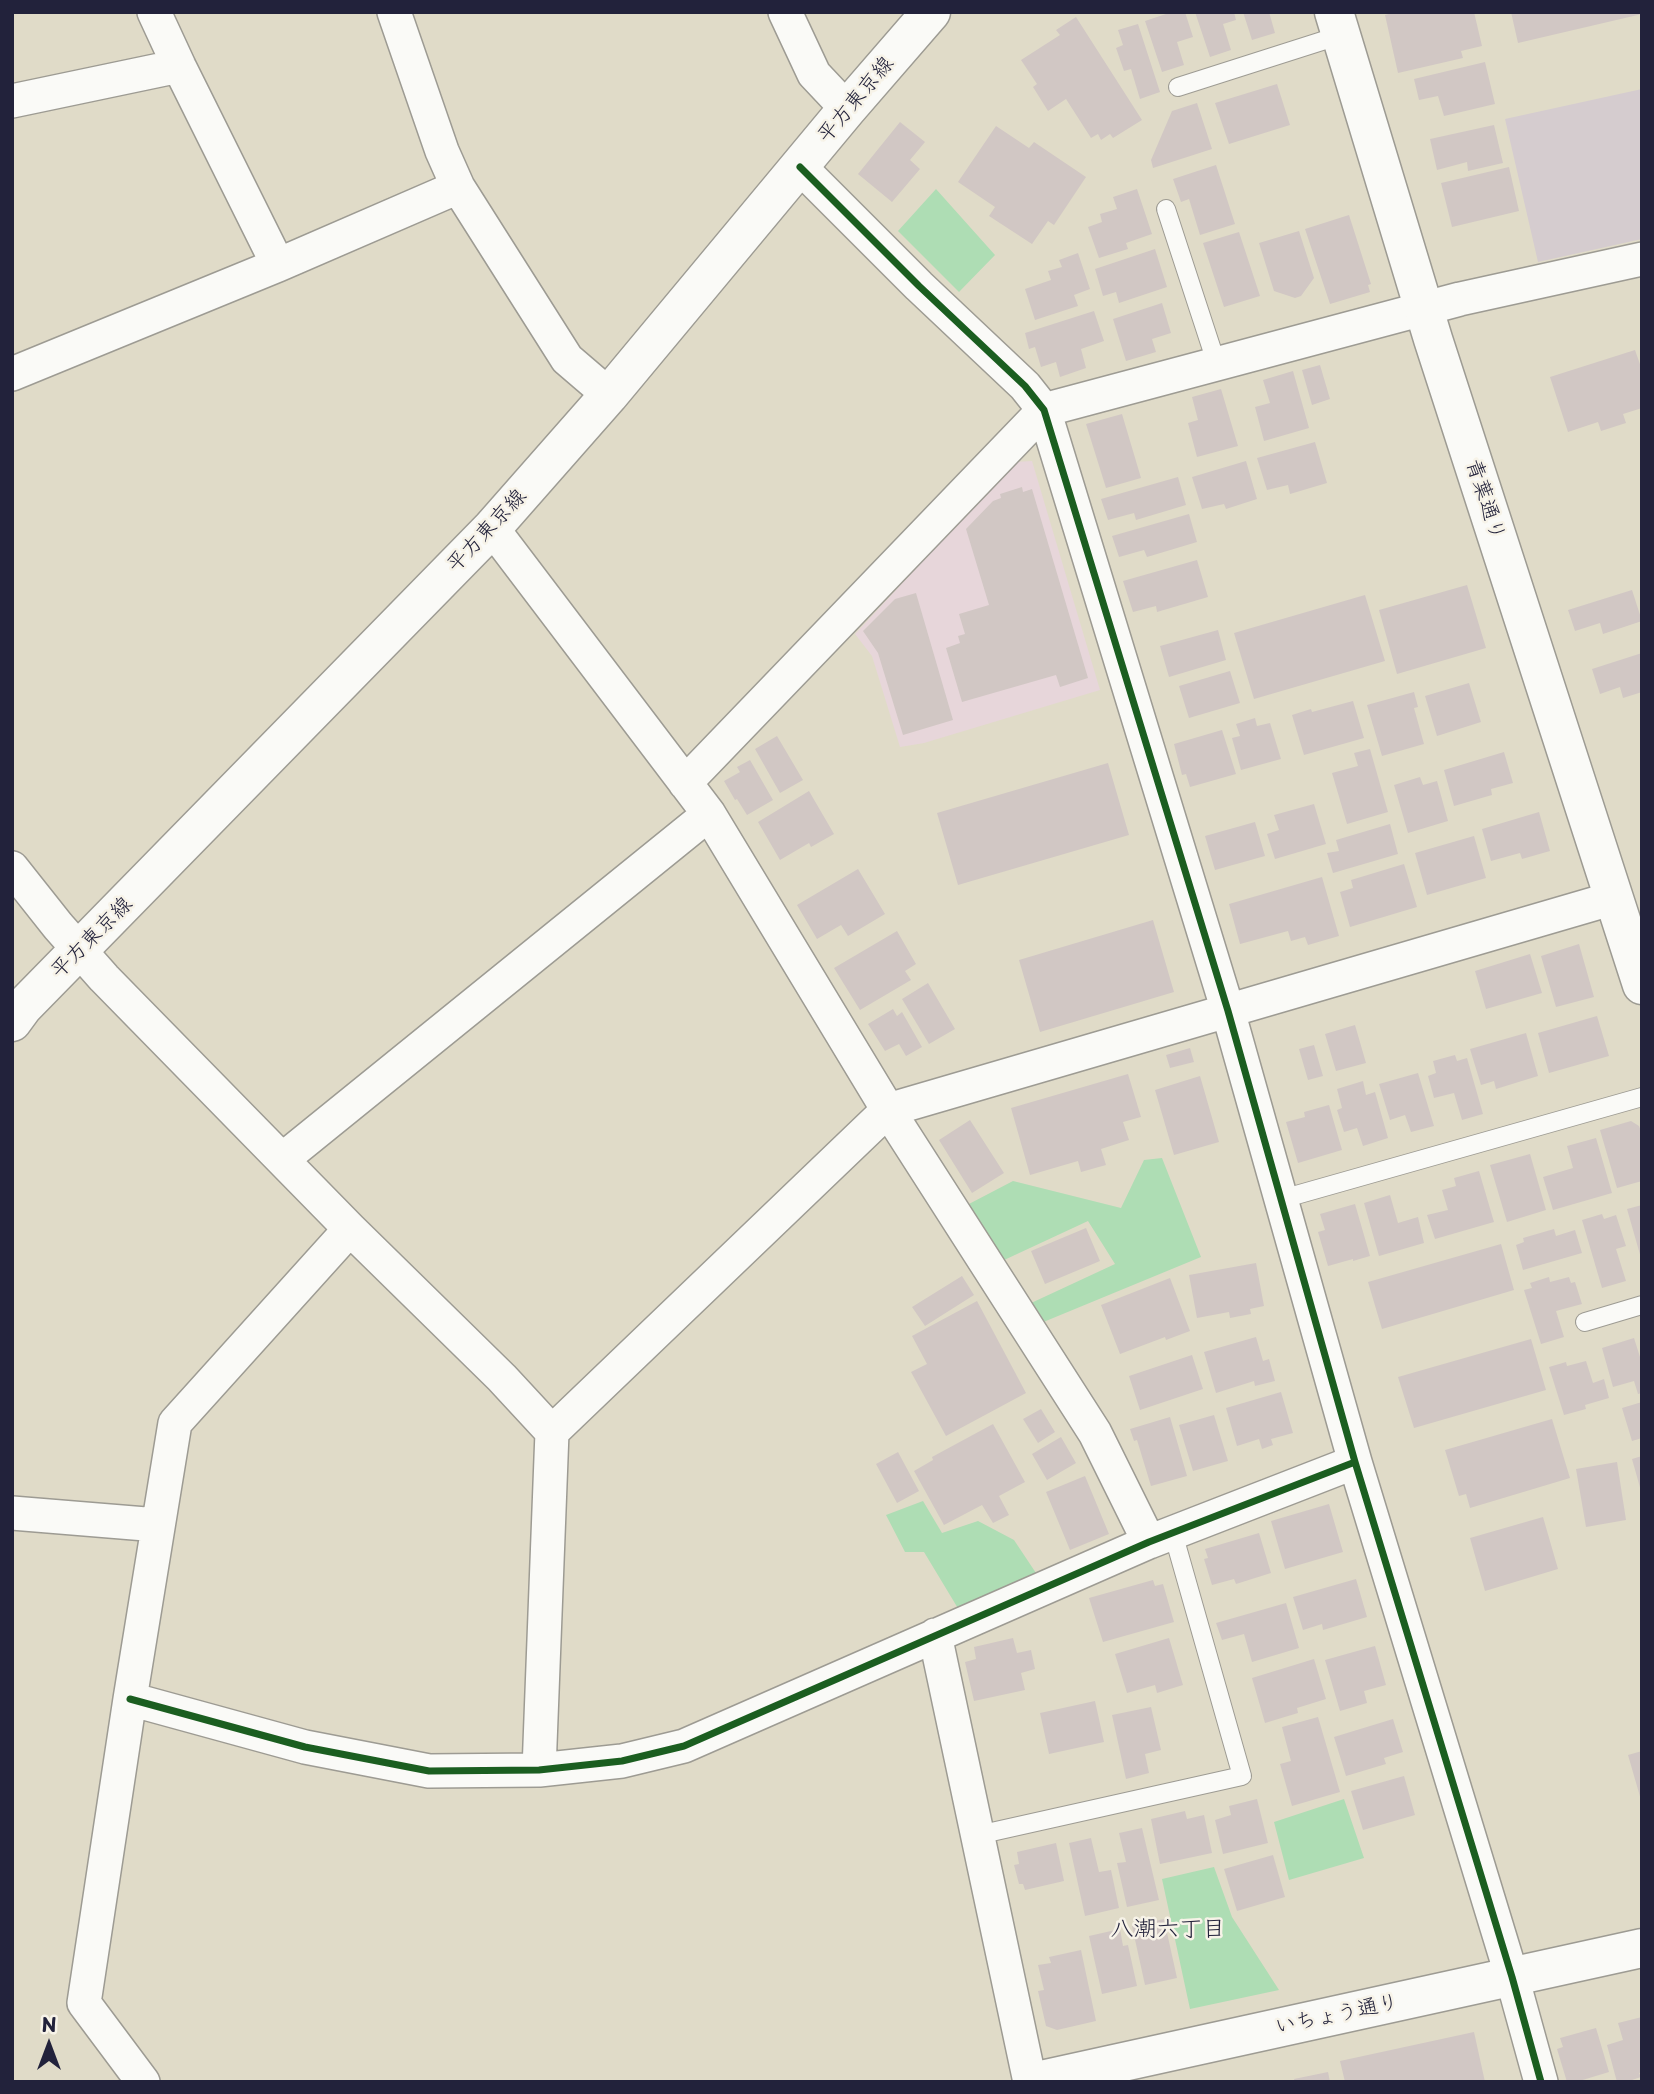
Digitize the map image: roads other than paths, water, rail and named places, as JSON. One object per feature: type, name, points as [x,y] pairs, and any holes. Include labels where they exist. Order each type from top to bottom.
[{"type":"street","points":[[154,12],[178,66],[278,265]]},
{"type":"street","points":[[394,12],[442,151],[458,187],[567,359],[609,395]]},
{"type":"street","points":[[785,12],[814,74],[847,109]]},
{"type":"street","name":"平方東京線","points":[[12,1022],[23,1007],[492,528],[609,395],[931,12]]},
{"type":"street","name":"青葉通り","points":[[1338,24],[1424,309],[1642,985]]},
{"type":"street","points":[[12,101],[178,66]]},
{"type":"street","points":[[800,167],[919,286],[1025,386],[1044,410],[1228,1011],[1355,1462],[1512,1977],[1541,2082]]},
{"type":"street","points":[[12,374],[278,265],[458,187]]},
{"type":"street","points":[[685,783],[1044,410],[1424,309],[1642,259]]},
{"type":"street","points":[[492,528],[709,814],[888,1110],[1161,1538]]},
{"type":"street","points":[[283,1159],[709,814]]},
{"type":"street","points":[[12,868],[58,926],[113,988],[350,1229],[502,1378],[552,1432]]},
{"type":"street","points":[[539,1770],[552,1432],[888,1110],[1614,898]]},
{"type":"street","points":[[143,2082],[84,2003],[174,1423],[350,1229]]},
{"type":"street","points":[[130,1699],[305,1747],[429,1771],[539,1770],[622,1761],[684,1746],[935,1634],[1161,1538],[1355,1462]]},
{"type":"street","points":[[12,1513],[158,1525]]},
{"type":"street","points":[[935,1634],[1031,2082]]},
{"type":"street","name":"いちょう通り","points":[[1031,2082],[1642,1948]]},
{"type":"lane","points":[[1178,86],[1338,24]]},
{"type":"lane","points":[[1166,209],[1217,365]]},
{"type":"lane","points":[[1282,1199],[1642,1097]]},
{"type":"lane","points":[[1585,1322],[1642,1305]]},
{"type":"lane","points":[[978,1835],[1242,1776],[1161,1538]]},
{"type":"district","name":"八潮六丁目","points":[[1168,1930]]}]
